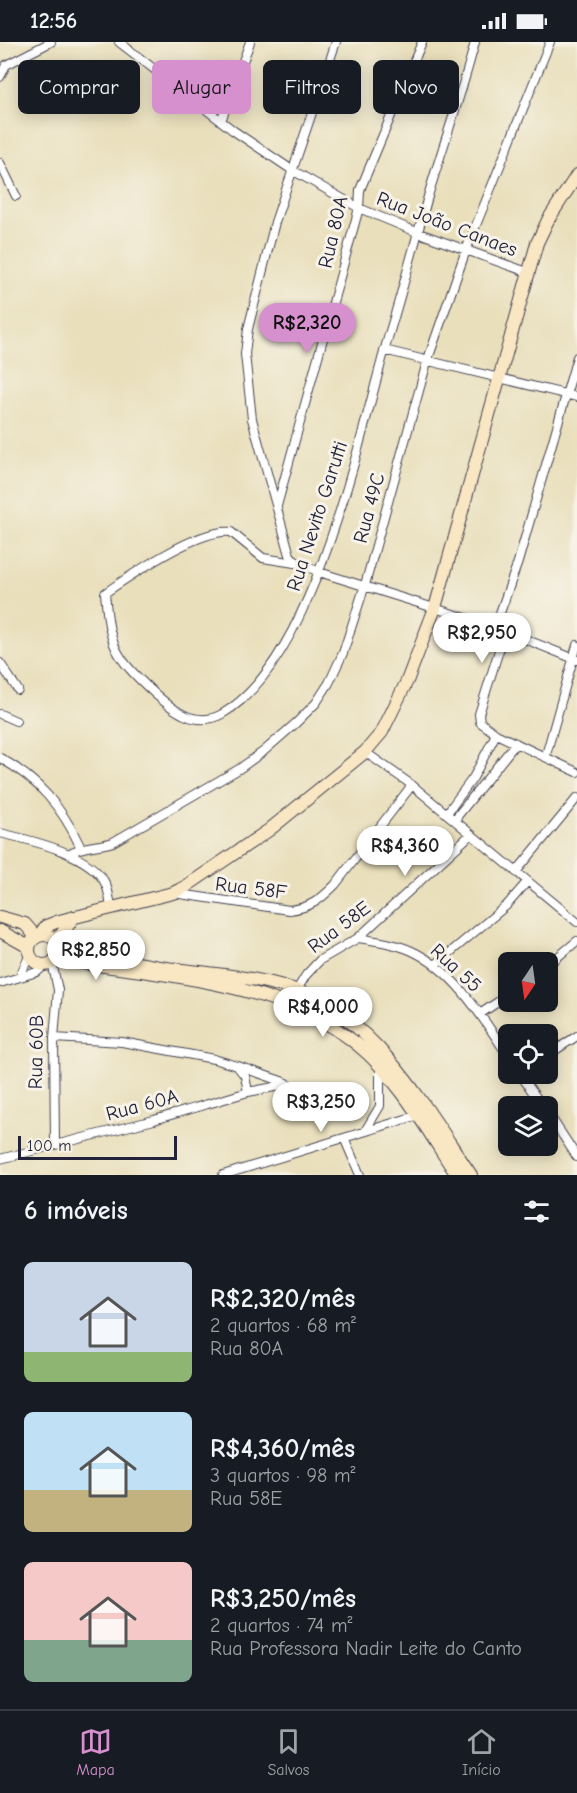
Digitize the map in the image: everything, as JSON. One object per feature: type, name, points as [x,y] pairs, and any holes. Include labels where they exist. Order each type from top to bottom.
[{"type":"street","points":[[0,77],[3,65],[51,42]]},
{"type":"street","name":"Rua João Canaes","points":[[119,42],[221,121],[292,170],[359,208],[419,233],[527,272]]},
{"type":"street","points":[[221,121],[250,42]]},
{"type":"street","points":[[336,42],[292,170],[248,329],[246,354],[252,419],[290,555],[301,564],[319,572],[495,627],[575,659]]},
{"type":"street","name":"Rua 80A","points":[[277,506],[359,208],[360,190],[366,171],[422,42]]},
{"type":"street","name":"Rua Nevito Garutti","points":[[301,564],[263,558],[231,532],[223,531],[154,559],[105,593],[112,646],[126,667],[176,713],[190,717],[208,718],[222,714],[252,689],[274,661],[300,615],[333,533],[384,350],[475,42]]},
{"type":"street","name":"Rua 49C","points":[[68,854],[80,846],[99,846],[113,842],[239,769],[296,723],[329,684],[343,653],[365,585],[427,362],[465,250],[550,42]]},
{"type":"street","points":[[0,163],[16,196]]},
{"type":"street","points":[[20,976],[45,926],[173,893],[269,830],[365,752],[382,732],[435,608],[527,272],[548,220],[577,175]]},
{"type":"street","points":[[384,350],[577,398]]},
{"type":"street","points":[[495,627],[518,562],[577,357]]},
{"type":"street","points":[[505,631],[482,705],[480,722],[496,734],[546,755],[577,772]]},
{"type":"street","points":[[546,755],[575,659],[577,645]]},
{"type":"street","points":[[0,663],[18,690]]},
{"type":"street","points":[[0,714],[16,721]]},
{"type":"street","points":[[447,813],[472,778],[496,734]]},
{"type":"street","points":[[455,819],[516,743]]},
{"type":"street","points":[[365,752],[455,819],[470,836],[577,922]]},
{"type":"street","points":[[0,758],[25,772],[57,803],[80,846]]},
{"type":"street","name":"Rua 58F","points":[[173,893],[289,910],[307,909],[321,900],[335,885],[412,785]]},
{"type":"street","points":[[516,872],[577,798]]},
{"type":"street","points":[[0,833],[68,854],[101,876],[106,884],[111,908]]},
{"type":"street","name":"Rua 58E","points":[[289,1003],[295,991],[320,960],[358,938],[470,836]]},
{"type":"street","points":[[435,965],[507,905],[527,882]]},
{"type":"street","points":[[0,917],[24,924],[34,944],[38,963],[51,962],[213,984],[289,1003],[324,1021],[345,1035],[380,1067],[423,1114],[457,1175]]},
{"type":"street","points":[[0,983],[37,972],[51,962],[56,943],[74,917]]},
{"type":"street","points":[[0,931],[34,944],[56,943],[295,991],[308,996],[355,1026],[375,1045],[423,1114],[471,1175]]},
{"type":"street","name":"Rua 55","points":[[358,938],[406,948],[435,965],[480,1014],[498,1041]]},
{"type":"street","points":[[558,957],[577,941]]},
{"type":"street","name":"Rua 60B","points":[[51,962],[58,990],[54,1038],[55,1144]]},
{"type":"street","points":[[480,1014],[498,1002]]},
{"type":"street","points":[[558,1048],[577,1036]]},
{"type":"street","points":[[54,1038],[122,1042],[237,1066],[248,1087]]},
{"type":"street","name":"Rua 60A","points":[[0,1159],[154,1119],[248,1087],[287,1083],[237,1066]]},
{"type":"street","points":[[364,1132],[380,1106],[382,1092],[380,1067]]},
{"type":"street","points":[[223,1175],[345,1140],[423,1114]]},
{"type":"street","points":[[558,1125],[574,1144],[577,1157]]},
{"type":"street","points":[[345,1140],[360,1175]]}]
